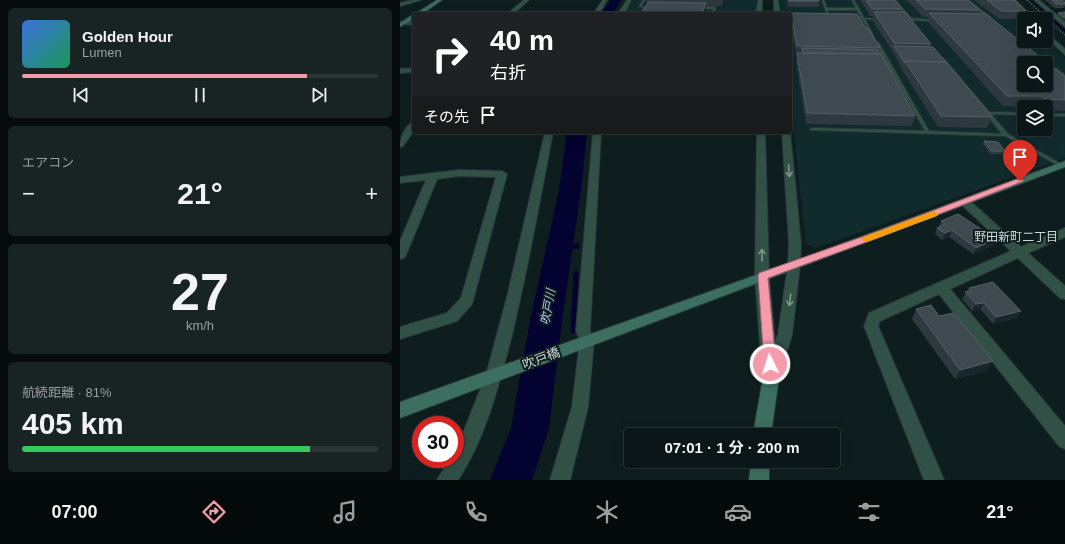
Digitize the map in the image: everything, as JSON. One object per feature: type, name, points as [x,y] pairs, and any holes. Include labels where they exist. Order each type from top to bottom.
[{"type":"street","points":[[400,5],[419,0]]},
{"type":"street","points":[[421,12],[440,0]]},
{"type":"street","points":[[512,12],[527,0]]},
{"type":"street","points":[[597,12],[606,0]]},
{"type":"street","points":[[622,12],[629,0]]},
{"type":"street","points":[[759,12],[760,0]]},
{"type":"street","points":[[776,0],[777,12]]},
{"type":"street","points":[[1012,0],[1024,12]]},
{"type":"street","points":[[1036,0],[1050,12]]},
{"type":"street","points":[[1053,12],[1057,13]]},
{"type":"street","points":[[1053,15],[1065,25]]},
{"type":"street","points":[[401,24],[412,17]]},
{"type":"street","points":[[401,24],[412,23]]},
{"type":"street","points":[[1053,41],[1065,53]]},
{"type":"street","points":[[400,71],[412,70]]},
{"type":"street","points":[[400,144],[412,128]]},
{"type":"street","points":[[447,480],[463,457],[494,375],[514,297],[549,134]]},
{"type":"street","points":[[560,480],[580,407],[587,340],[583,332],[596,134]]},
{"type":"street","points":[[761,134],[762,276],[771,377]]},
{"type":"street","points":[[763,428],[771,377],[786,336],[794,266],[794,244],[786,134]]},
{"type":"street","name":"吹戸橋","points":[[400,410],[587,340],[762,276],[794,266],[1064,166]]},
{"type":"street","points":[[400,180],[459,172],[502,174],[468,300],[452,317],[400,333]]},
{"type":"street","points":[[400,255],[433,176]]},
{"type":"street","points":[[965,202],[1065,294]]},
{"type":"street","points":[[934,480],[871,324],[874,317],[1065,232]]},
{"type":"street","points":[[941,287],[1065,440]]},
{"type":"street","points":[[759,480],[760,468]]},
{"type":"lane","points":[[644,0],[640,6],[645,8],[653,8]]},
{"type":"lane","points":[[823,0],[828,14]]},
{"type":"lane","points":[[853,0],[928,132]]},
{"type":"lane","points":[[894,0],[915,25]]},
{"type":"lane","points":[[966,0],[992,20],[984,20]]},
{"type":"lane","points":[[642,12],[645,8]]},
{"type":"lane","points":[[692,8],[715,8],[714,12]]},
{"type":"lane","points":[[826,9],[858,9]]},
{"type":"lane","points":[[849,18],[886,19]]},
{"type":"lane","points":[[902,19],[940,20]]},
{"type":"lane","points":[[940,54],[1006,135],[1064,166]]},
{"type":"lane","points":[[1053,67],[1065,77]]},
{"type":"lane","points":[[989,114],[1017,114]]},
{"type":"lane","points":[[1053,115],[1065,115]]},
{"type":"lane","points":[[812,129],[1006,135]]},
{"type":"shaded area","points":[[632,0],[756,0],[756,12],[625,12]]},
{"type":"shaded area","points":[[780,0],[1007,0],[1019,12],[1017,12],[1017,48],[1053,48],[1053,46],[1065,59],[1065,158],[816,248],[806,244],[792,113],[792,12],[781,12]]},
{"type":"building","points":[[788,0],[819,0],[819,1],[789,1]]},
{"type":"building","points":[[866,0],[895,0],[902,9],[872,9]]},
{"type":"building","points":[[916,0],[968,0],[980,10],[925,9]]},
{"type":"building","points":[[987,0],[1015,0],[1026,11],[1001,11]]},
{"type":"building","points":[[1052,0],[1061,0],[1065,4],[1056,4]]},
{"type":"building","points":[[649,2],[706,3],[703,12],[642,12]]},
{"type":"building","points":[[874,12],[905,12],[931,44],[894,43]]},
{"type":"building","points":[[1065,12],[1065,17],[1058,13]]},
{"type":"building","points":[[792,13],[857,14],[866,29],[869,29],[880,48],[797,46]]},
{"type":"building","points":[[929,13],[986,14],[1017,39],[1017,48],[1029,48],[1039,56],[1017,56],[1017,92],[1053,92],[1053,67],[1065,77],[1065,100],[1045,99],[1041,96],[1007,96]]},
{"type":"building","points":[[894,46],[933,47],[947,63],[905,61],[905,63]]},
{"type":"building","points":[[802,48],[878,50],[880,54],[803,53]]},
{"type":"building","points":[[797,53],[881,54],[915,116],[807,113]]},
{"type":"building","points":[[905,61],[946,62],[992,117],[941,116]]},
{"type":"building","points":[[984,141],[998,142],[1005,151],[991,151]]},
{"type":"building","points":[[958,214],[996,239],[976,248],[952,230],[945,233],[937,228],[945,224],[941,221]]},
{"type":"building","points":[[993,282],[1021,311],[996,317],[984,303],[976,304],[965,292],[972,291],[969,288]]},
{"type":"building","points":[[931,305],[939,316],[954,313],[993,361],[960,370],[916,309]]},
{"type":"waterway","name":"吹戸川","points":[[607,12],[616,0]]},
{"type":"waterway","points":[[1032,0],[1065,31]]},
{"type":"waterway","name":"吹戸川","points":[[511,480],[530,428],[546,321],[570,190],[577,134]]},
{"type":"waterway","points":[[559,248],[577,246]]},
{"type":"waterway","points":[[573,331],[576,273]]},
{"type":"railway","points":[[1027,0],[1065,35]]},
{"type":"slow traffic","points":[[866,239],[934,214]]},
{"type":"district","name":"野田新町二丁目","points":[[1016,237]]},
{"type":"route","points":[[770,364],[762,276],[794,266],[1020,181]]}]
